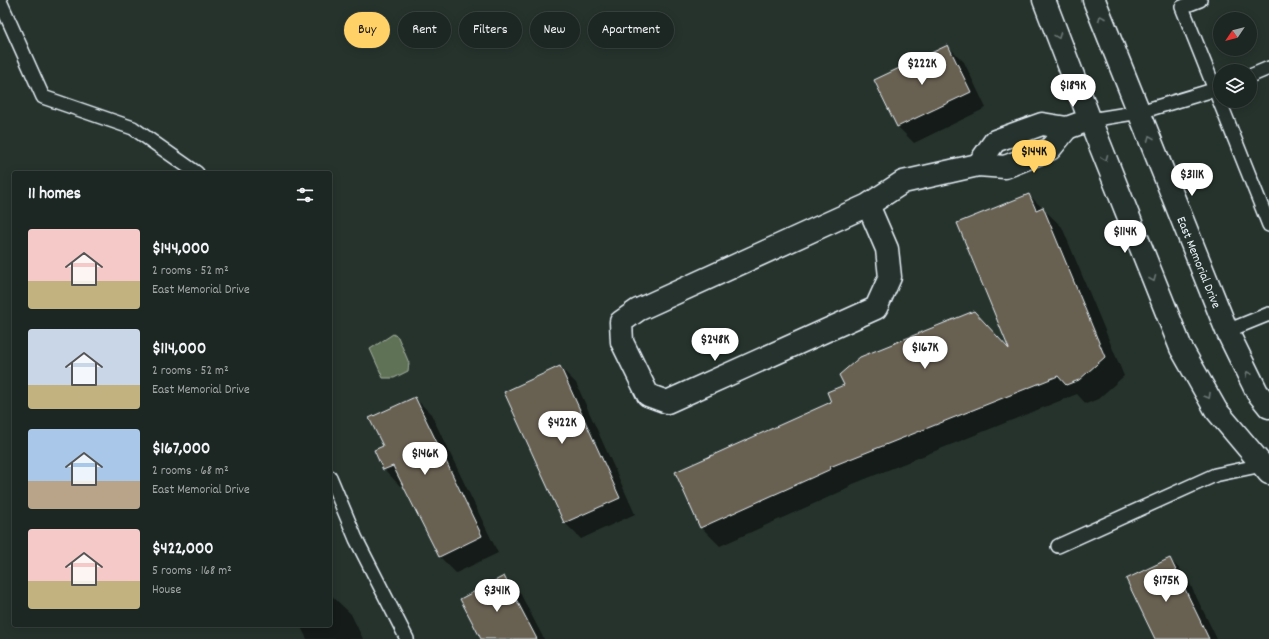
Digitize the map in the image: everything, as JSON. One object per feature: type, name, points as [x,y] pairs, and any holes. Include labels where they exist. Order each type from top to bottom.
[{"type":"main road","points":[[1044,0],[1181,348],[1216,410],[1267,467]]},
{"type":"main road","name":"East Memorial Drive","points":[[1094,0],[1228,331],[1257,392],[1269,407]]},
{"type":"main road","points":[[868,205],[887,249],[890,277],[876,308],[667,402],[648,395],[622,342],[621,322],[638,310],[868,205],[903,182],[978,165],[996,141],[1042,124],[1067,128],[1090,120]]},
{"type":"lane","points":[[1200,0],[1181,4],[1213,80]]},
{"type":"lane","points":[[0,1],[43,97],[133,128],[194,171]]},
{"type":"lane","points":[[1257,73],[1269,68]]},
{"type":"lane","points":[[1090,120],[1140,112],[1213,90]]},
{"type":"lane","points":[[1224,108],[1269,225]]},
{"type":"lane","points":[[1228,331],[1269,314]]},
{"type":"lane","points":[[1058,546],[1215,475],[1267,467]]},
{"type":"lane","points":[[332,482],[356,539],[406,639]]},
{"type":"green space","points":[[393,334],[398,337],[409,363],[408,371],[394,378],[383,378],[370,349]]},
{"type":"building","points":[[948,45],[971,92],[897,127],[874,80]]},
{"type":"building","points":[[1029,194],[1036,210],[1043,207],[1105,357],[1079,380],[1066,385],[1058,376],[830,467],[831,469],[700,528],[675,472],[831,402],[827,392],[844,385],[839,375],[860,357],[974,311],[1009,349],[957,223]]},
{"type":"building","points":[[560,366],[620,498],[564,523],[504,392]]},
{"type":"building","points":[[415,397],[482,536],[439,557],[393,466],[383,470],[374,450],[383,446],[369,418]]},
{"type":"building","points":[[1170,558],[1209,639],[1155,639],[1126,579]]},
{"type":"building","points":[[504,576],[537,639],[481,639],[460,599]]}]
